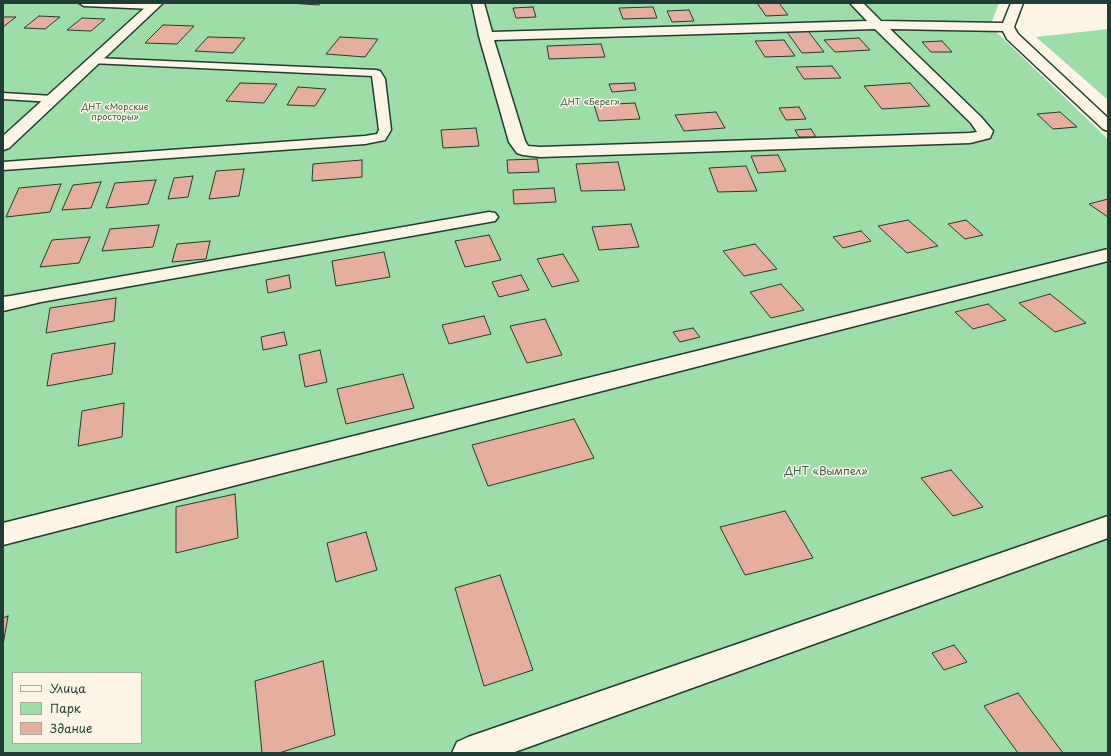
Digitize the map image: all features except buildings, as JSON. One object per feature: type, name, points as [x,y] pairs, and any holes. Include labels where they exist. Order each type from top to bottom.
[{"type":"street","points":[[478,3],[516,142],[523,150],[540,152],[970,138],[984,135],[985,131],[976,120],[856,3]]},
{"type":"street","points":[[1016,3],[1008,27],[1012,36],[1108,126]]},
{"type":"street","points":[[3,145],[155,4]]},
{"type":"street","points":[[486,36],[878,25],[1008,27]]},
{"type":"street","points":[[3,306],[10,302],[41,296],[489,217]]},
{"type":"street","points":[[3,534],[1108,255]]},
{"type":"street","points":[[468,753],[1108,527]]},
{"type":"lane","points":[[84,3],[155,4]]},
{"type":"lane","points":[[3,166],[365,140],[381,137],[384,130],[380,79],[376,74],[365,72],[95,61]]},
{"type":"lane","points":[[3,96],[53,99]]},
{"type":"green space","name":"ДНТ «Вымпел»","points":[[3,3],[999,3],[990,26],[1108,139],[1108,753],[3,753]]},
{"type":"green space","points":[[1108,29],[1108,100],[1036,37]]},
{"type":"park label","name":"ДНТ «Берег»","points":[[590,103]]},
{"type":"park label","name":"ДНТ «Морские просторы»","points":[[115,114]]}]
